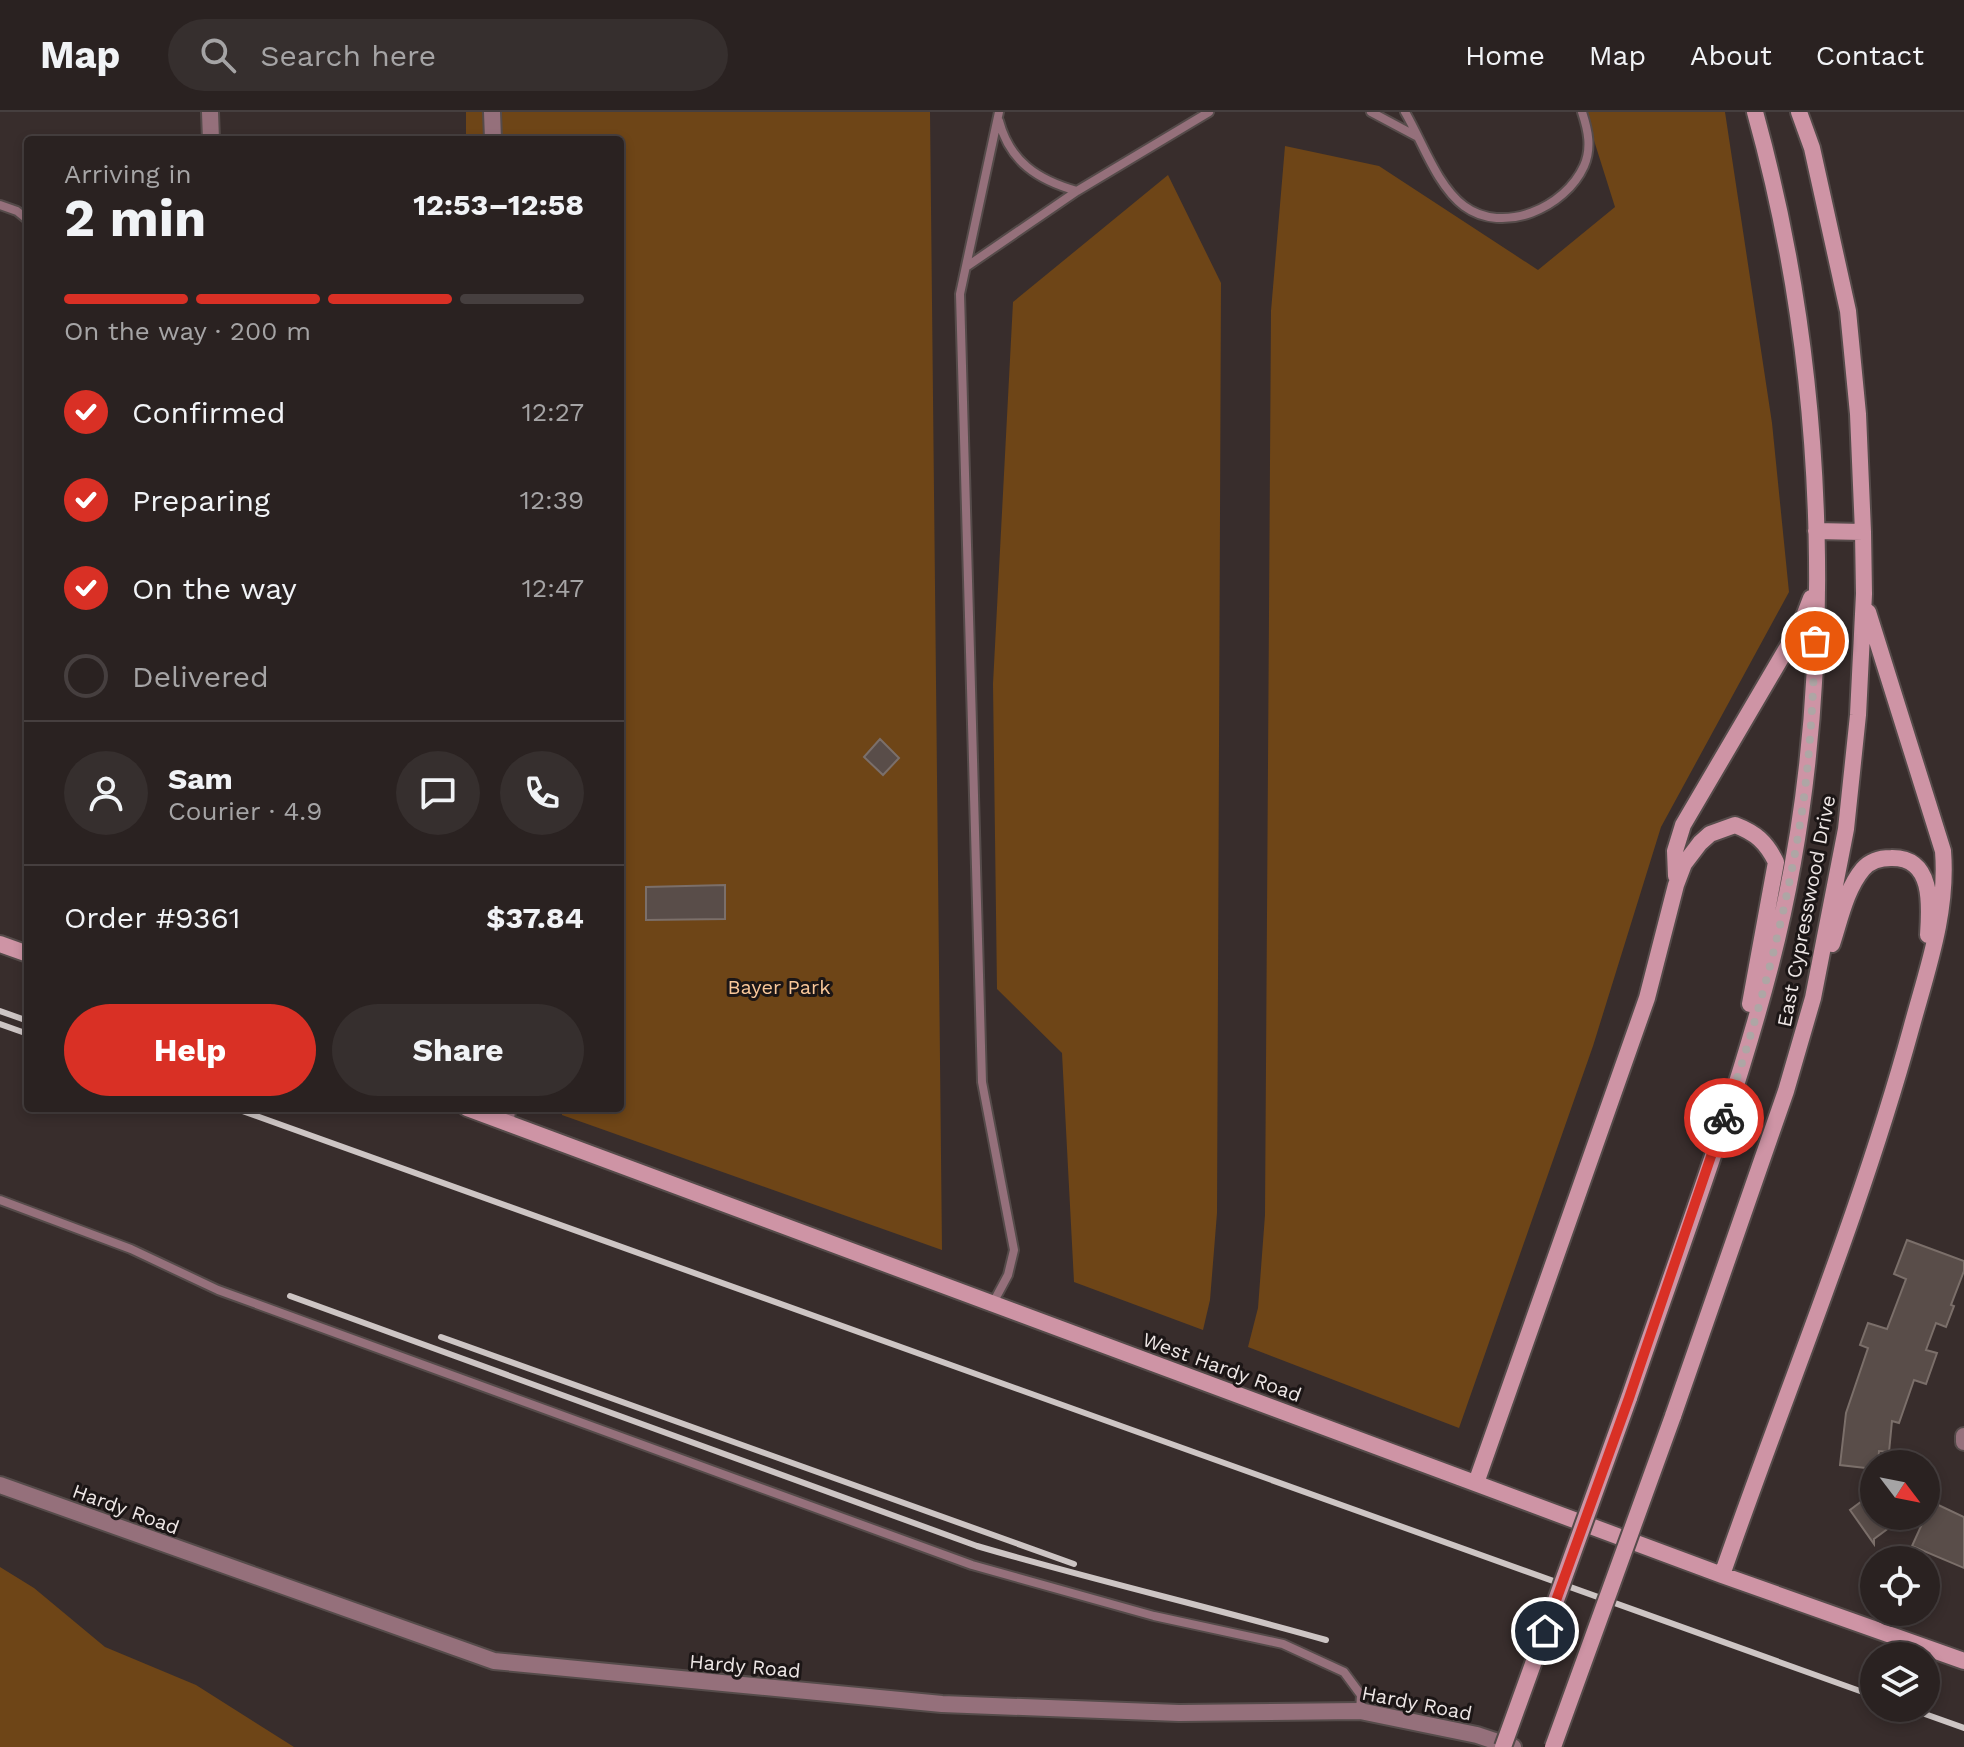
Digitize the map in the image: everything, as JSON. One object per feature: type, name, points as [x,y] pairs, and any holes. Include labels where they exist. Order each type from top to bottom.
[{"type":"main road","name":"East Cypresswood Drive","points":[[1503,1747],[1629,1398],[1736,1081],[1771,963],[1801,817],[1812,698],[1816,531],[1800,324],[1769,162],[1755,112]]},
{"type":"main road","name":"East Cypresswood Drive","points":[[1553,1747],[1786,1091],[1813,998],[1846,829],[1858,715],[1864,594],[1858,414],[1848,311],[1812,148],[1799,112]]},
{"type":"main road","points":[[1816,531],[1863,532]]},
{"type":"main road","points":[[1676,885],[1675,851],[1683,825],[1801,624],[1817,585]]},
{"type":"main road","points":[[1722,1575],[1866,1174],[1903,1057],[1942,911],[1946,884],[1943,851],[1876,642],[1864,594]]},
{"type":"main road","points":[[1476,1483],[1647,998],[1684,864],[1700,843],[1721,828],[1735,825],[1755,832],[1769,847],[1776,862],[1736,1081]]},
{"type":"main road","points":[[1813,998],[1856,880],[1869,863],[1878,860],[1907,860],[1925,878],[1930,896],[1926,973]]},
{"type":"main road","points":[[0,944],[24,953]]},
{"type":"main road","name":"West Hardy Road","points":[[506,1115],[993,1303],[1722,1575],[1964,1661]]},
{"type":"street","points":[[210,112],[211,136]]},
{"type":"street","points":[[492,112],[493,136]]},
{"type":"street","name":"Hardy Road","points":[[0,1485],[494,1661],[942,1704],[1179,1713],[1360,1711],[1477,1735],[1513,1747]]},
{"type":"lane","points":[[965,268],[1077,191],[1209,112]]},
{"type":"lane","points":[[1371,112],[1418,138]]},
{"type":"lane","points":[[1405,112],[1437,173],[1462,205],[1485,218],[1513,220],[1541,209],[1568,189],[1584,166],[1590,138],[1582,112]]},
{"type":"lane","points":[[998,114],[1008,145],[1027,169],[1050,184],[1077,191]]},
{"type":"lane","points":[[993,1303],[1008,1275],[1014,1250],[982,1082],[960,294],[998,114]]},
{"type":"lane","points":[[0,205],[24,217]]},
{"type":"lane","points":[[0,1200],[131,1249],[218,1290],[972,1565],[1154,1616],[1283,1644],[1344,1672],[1361,1695],[1360,1711]]},
{"type":"green space","name":"Bayer Park","points":[[466,112],[930,112],[942,1250],[562,1115],[562,1112],[624,1112],[624,136],[466,136]]},
{"type":"green space","points":[[1585,112],[1725,112],[1772,423],[1789,592],[1661,827],[1593,1046],[1459,1428],[1248,1347],[1258,1308],[1265,1215],[1271,311],[1285,146],[1379,166],[1538,270],[1615,207]]},
{"type":"green space","points":[[1168,175],[1221,283],[1217,1213],[1210,1300],[1203,1330],[1074,1282],[1062,1053],[997,989],[993,684],[1013,302]]},
{"type":"green space","points":[[0,1567],[34,1588],[105,1647],[196,1685],[294,1747],[0,1747]]},
{"type":"building","points":[[880,739],[899,758],[883,775],[864,757]]},
{"type":"building","points":[[725,885],[725,919],[646,920],[646,887]]},
{"type":"building","points":[[1907,1240],[1964,1261],[1964,1271],[1946,1327],[1936,1323],[1926,1350],[1937,1353],[1926,1384],[1914,1380],[1899,1423],[1892,1421],[1889,1450],[1860,1450],[1860,1467],[1840,1465],[1846,1413],[1868,1348],[1860,1345],[1868,1323],[1887,1329],[1906,1279],[1894,1274]]},
{"type":"building","points":[[1860,1502],[1860,1524],[1850,1510]]},
{"type":"building","points":[[1940,1506],[1964,1517],[1964,1568],[1940,1558],[1940,1546],[1912,1546],[1919,1530],[1940,1530]]},
{"type":"building","points":[[1864,1530],[1886,1530],[1874,1539],[1874,1544]]},
{"type":"railway","points":[[0,1011],[24,1020]]},
{"type":"railway","points":[[0,1024],[24,1033]]},
{"type":"railway","points":[[245,1112],[1860,1691]]},
{"type":"railway","points":[[290,1296],[977,1546],[1326,1640]]},
{"type":"railway","points":[[441,1337],[1074,1564]]},
{"type":"railway","points":[[1940,1719],[1964,1728]]},
{"type":"way so far","points":[[1724,1118],[1771,963],[1801,817],[1815,641]]},
{"type":"route","points":[[1545,1631],[1629,1398],[1724,1118]]}]
